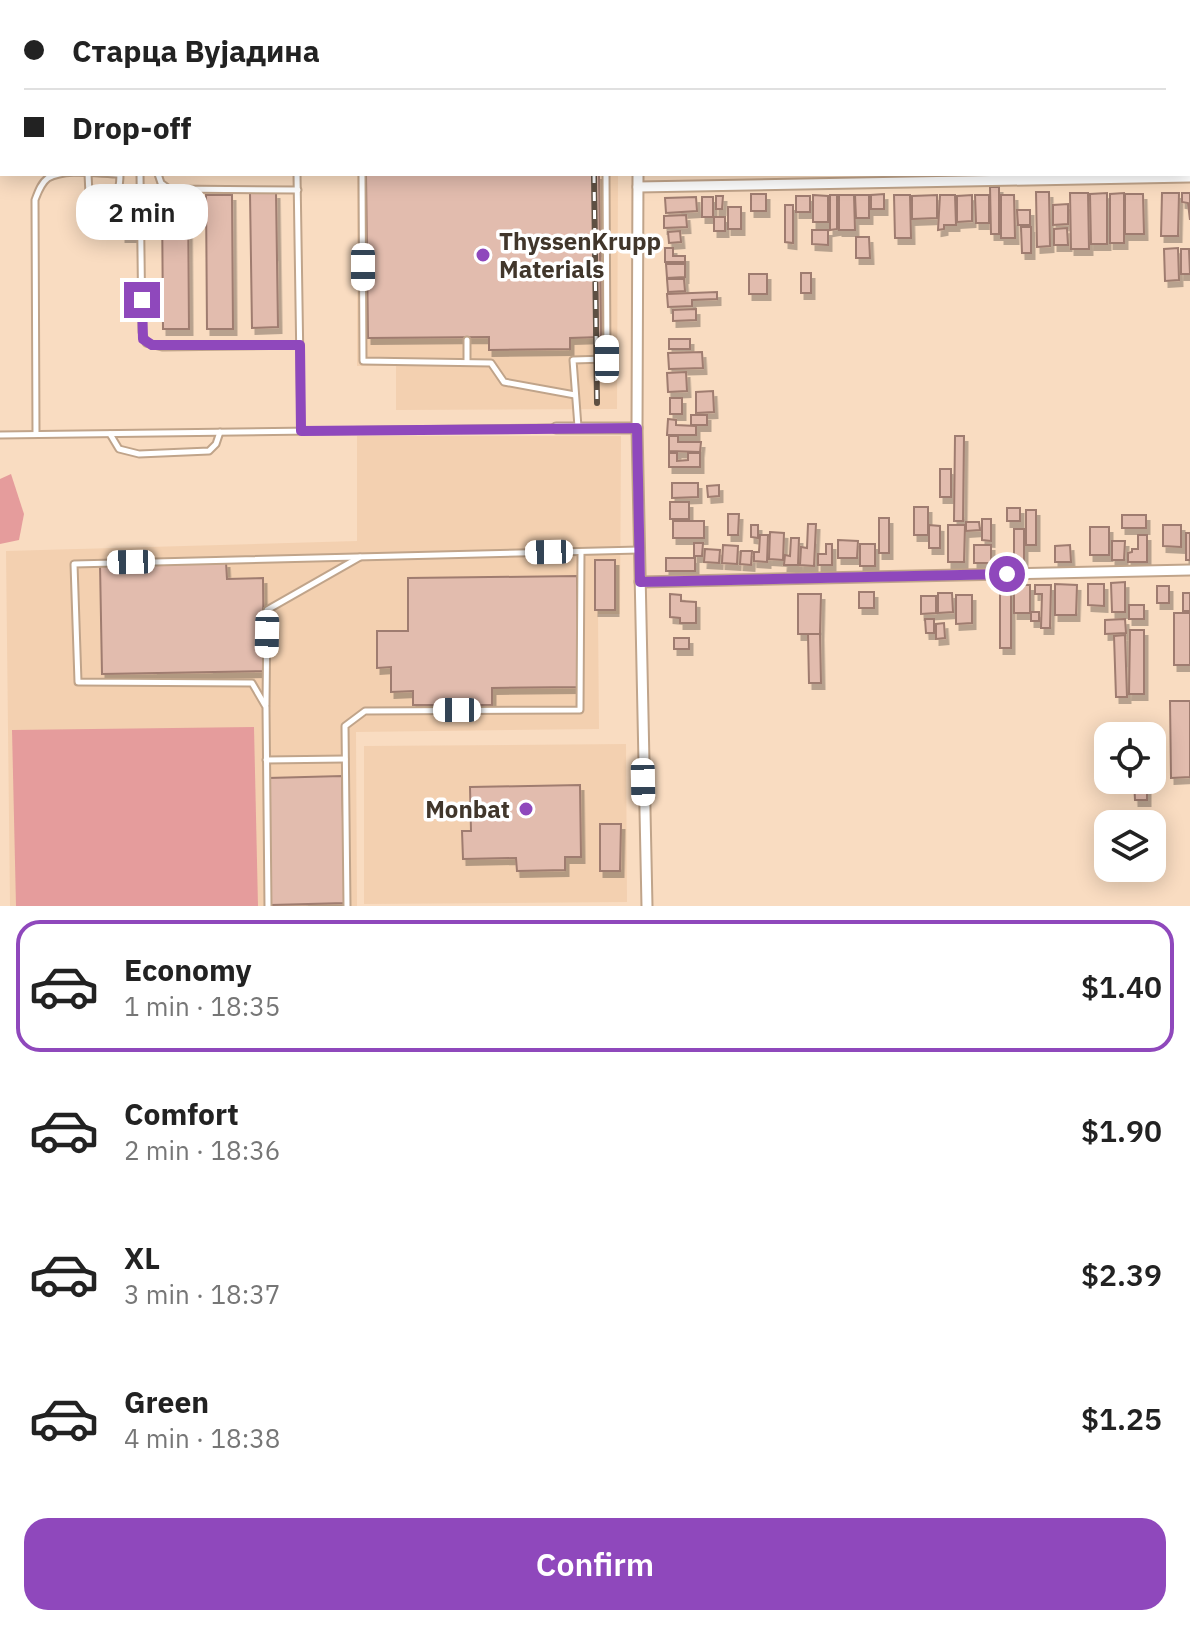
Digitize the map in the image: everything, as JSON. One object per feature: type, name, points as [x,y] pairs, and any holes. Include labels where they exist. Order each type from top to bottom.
[{"type":"street","points":[[638,176],[637,428],[647,906]]},
{"type":"street","points":[[638,187],[1190,177]]},
{"type":"street","points":[[556,428],[637,428]]},
{"type":"street","points":[[640,582],[1190,570]]},
{"type":"lane","points":[[36,434],[35,200],[47,179],[57,176]]},
{"type":"lane","points":[[88,176],[89,194],[101,201],[108,201],[117,195],[120,176]]},
{"type":"lane","points":[[140,176],[143,339],[163,347],[300,345]]},
{"type":"lane","points":[[159,176],[161,183],[169,189],[298,190]]},
{"type":"lane","points":[[297,176],[301,431]]},
{"type":"lane","points":[[362,176],[363,361],[491,363],[504,382],[575,395]]},
{"type":"lane","points":[[578,427],[573,360],[607,359],[606,176]]},
{"type":"lane","points":[[467,340],[467,362]]},
{"type":"lane","points":[[0,435],[556,428]]},
{"type":"lane","points":[[110,434],[119,449],[139,454],[209,451],[216,444],[220,432]]},
{"type":"lane","points":[[266,707],[252,683],[78,682],[74,564],[639,550]]},
{"type":"lane","points":[[347,906],[345,726],[365,711],[580,710],[581,552]]},
{"type":"lane","points":[[268,906],[267,610],[361,557]]},
{"type":"lane","points":[[266,760],[345,759]]},
{"type":"shaded area","name":"ThyssenKrupp Materials","points":[[357,176],[618,176],[617,409],[396,410],[396,366],[357,366]]},
{"type":"shaded area","points":[[357,436],[621,436],[620,614],[598,614],[599,729],[356,732],[357,906],[10,906],[6,551],[357,541]]},
{"type":"shaded area","points":[[11,474],[24,514],[19,540],[0,544],[0,479]]},
{"type":"shaded area","points":[[254,727],[258,906],[16,906],[12,730]]},
{"type":"shaded area","points":[[626,744],[627,902],[364,904],[364,746]]},
{"type":"building","name":"ThyssenKrupp Materials","points":[[366,176],[599,176],[601,337],[570,338],[570,349],[489,350],[489,337],[368,338]]},
{"type":"building","points":[[990,187],[999,187],[999,234],[991,234]]},
{"type":"building","points":[[1036,192],[1049,192],[1050,246],[1037,247]]},
{"type":"building","points":[[250,193],[276,193],[278,327],[252,328]]},
{"type":"building","points":[[1070,193],[1088,193],[1089,249],[1071,249]]},
{"type":"building","points":[[1107,193],[1107,244],[1091,244],[1090,194]]},
{"type":"building","points":[[1124,193],[1124,243],[1110,243],[1110,194]]},
{"type":"building","points":[[1162,193],[1179,193],[1178,236],[1161,236]]},
{"type":"building","points":[[1182,193],[1190,193],[1190,220],[1188,203],[1182,202]]},
{"type":"building","points":[[751,194],[766,194],[766,211],[751,211]]},
{"type":"building","points":[[884,194],[884,209],[871,209],[871,195]]},
{"type":"building","points":[[1125,194],[1143,194],[1144,234],[1125,234]]},
{"type":"building","points":[[122,195],[137,195],[137,236],[122,236]]},
{"type":"building","points":[[162,195],[188,195],[189,329],[163,329]]},
{"type":"building","points":[[206,195],[232,195],[233,329],[207,329]]},
{"type":"building","points":[[813,195],[828,196],[828,222],[813,222]]},
{"type":"building","points":[[830,195],[837,195],[837,229],[830,230]]},
{"type":"building","points":[[839,195],[854,195],[855,230],[839,230]]},
{"type":"building","points":[[855,195],[869,195],[869,218],[856,218]]},
{"type":"building","points":[[894,195],[910,195],[911,238],[895,238]]},
{"type":"building","points":[[937,195],[937,218],[912,219],[912,196]]},
{"type":"building","points":[[940,195],[955,195],[956,225],[944,225],[944,229],[938,230]]},
{"type":"building","points":[[972,195],[972,221],[957,222],[957,196]]},
{"type":"building","points":[[975,195],[989,195],[989,223],[976,223]]},
{"type":"building","points":[[1001,195],[1014,195],[1015,238],[1001,238]]},
{"type":"building","points":[[716,196],[723,196],[722,209],[716,209]]},
{"type":"building","points":[[796,196],[810,196],[810,212],[796,212]]},
{"type":"building","points":[[696,197],[697,211],[666,213],[665,198]]},
{"type":"building","points":[[702,197],[713,197],[713,217],[702,217]]},
{"type":"building","points":[[1068,204],[1068,224],[1053,225],[1053,205]]},
{"type":"building","points":[[785,205],[793,205],[793,243],[785,242]]},
{"type":"building","points":[[728,207],[741,207],[741,229],[728,229]]},
{"type":"building","points":[[1017,210],[1030,210],[1030,225],[1018,225]]},
{"type":"building","points":[[686,215],[687,227],[664,228],[664,216]]},
{"type":"building","points":[[714,217],[725,217],[725,231],[714,231]]},
{"type":"building","points":[[1021,227],[1031,227],[1031,253],[1022,253]]},
{"type":"building","points":[[1067,228],[1068,245],[1054,245],[1054,229]]},
{"type":"building","points":[[812,230],[828,230],[828,245],[812,244]]},
{"type":"building","points":[[680,231],[681,242],[669,243],[668,232]]},
{"type":"building","points":[[856,237],[869,237],[870,258],[856,258]]},
{"type":"building","points":[[665,248],[673,248],[673,256],[685,256],[685,262],[665,262]]},
{"type":"building","points":[[1178,248],[1179,280],[1165,281],[1164,249]]},
{"type":"building","points":[[1181,249],[1189,249],[1190,274],[1181,274]]},
{"type":"building","points":[[666,264],[685,264],[685,277],[667,278]]},
{"type":"building","points":[[801,273],[811,273],[811,293],[801,293]]},
{"type":"building","points":[[749,274],[767,274],[767,294],[749,294]]},
{"type":"building","points":[[667,279],[684,279],[685,291],[668,292]]},
{"type":"building","points":[[717,292],[717,299],[692,300],[692,306],[668,307],[667,294]]},
{"type":"building","points":[[696,309],[696,320],[673,321],[673,310]]},
{"type":"building","points":[[669,339],[690,339],[690,349],[669,349]]},
{"type":"building","points":[[702,352],[703,368],[669,369],[668,353]]},
{"type":"building","points":[[686,372],[687,391],[668,392],[667,373]]},
{"type":"building","points":[[713,391],[714,412],[696,413],[696,392]]},
{"type":"building","points":[[670,398],[682,398],[682,414],[670,414]]},
{"type":"building","points":[[691,415],[707,415],[707,425],[691,425]]},
{"type":"building","points":[[668,419],[676,420],[676,425],[696,426],[696,435],[667,435]]},
{"type":"building","points":[[669,436],[678,436],[678,442],[701,442],[700,452],[669,451]]},
{"type":"building","points":[[955,436],[964,436],[963,521],[954,521]]},
{"type":"building","points":[[669,453],[677,453],[677,461],[688,460],[688,453],[700,453],[700,467],[669,467]]},
{"type":"building","points":[[940,469],[951,469],[951,497],[940,497]]},
{"type":"building","points":[[672,483],[698,483],[698,497],[672,498]]},
{"type":"building","points":[[719,485],[719,496],[708,497],[707,486]]},
{"type":"building","points":[[670,502],[689,502],[689,519],[670,519]]},
{"type":"building","points":[[914,507],[928,507],[928,535],[914,535]]},
{"type":"building","points":[[1007,508],[1020,508],[1020,521],[1007,521]]},
{"type":"building","points":[[1026,510],[1036,510],[1036,545],[1026,545]]},
{"type":"building","points":[[728,514],[739,514],[738,535],[728,535]]},
{"type":"building","points":[[1122,515],[1146,515],[1146,528],[1122,528]]},
{"type":"building","points":[[879,518],[889,518],[889,553],[879,553]]},
{"type":"building","points":[[982,519],[991,519],[991,541],[982,540]]},
{"type":"building","points":[[673,521],[704,521],[704,538],[673,538]]},
{"type":"building","points":[[966,522],[979,522],[980,530],[966,531]]},
{"type":"building","points":[[808,524],[816,524],[814,566],[800,565],[801,547],[807,548]]},
{"type":"building","points":[[751,525],[758,525],[758,538],[751,537]]},
{"type":"building","points":[[929,525],[940,526],[940,548],[929,548]]},
{"type":"building","points":[[948,525],[965,525],[964,562],[948,562]]},
{"type":"building","points":[[1163,525],[1181,525],[1181,547],[1163,546]]},
{"type":"building","points":[[1090,527],[1109,527],[1109,555],[1090,555]]},
{"type":"building","points":[[1014,529],[1024,529],[1024,561],[1014,561]]},
{"type":"building","points":[[770,532],[784,533],[783,560],[769,559]]},
{"type":"building","points":[[1186,533],[1190,533],[1190,560],[1186,560]]},
{"type":"building","points":[[760,535],[768,535],[767,562],[754,561],[754,552],[759,552]]},
{"type":"building","points":[[1138,535],[1147,535],[1147,562],[1128,562],[1128,553],[1138,549]]},
{"type":"building","points":[[791,538],[799,538],[798,565],[784,565],[785,555],[790,556]]},
{"type":"building","points":[[838,540],[858,541],[857,558],[838,558]]},
{"type":"building","points":[[1112,541],[1125,541],[1124,560],[1112,560]]},
{"type":"building","points":[[694,543],[703,543],[702,556],[694,556]]},
{"type":"building","points":[[826,544],[832,544],[832,565],[818,565],[818,554],[826,554]]},
{"type":"building","points":[[860,544],[875,544],[875,566],[860,566]]},
{"type":"building","points":[[723,545],[738,546],[737,564],[722,563]]},
{"type":"building","points":[[974,545],[991,545],[991,563],[974,563]]},
{"type":"building","points":[[1070,545],[1071,562],[1055,562],[1055,546]]},
{"type":"building","points":[[705,549],[720,550],[719,563],[704,562]]},
{"type":"building","points":[[741,551],[752,551],[751,565],[740,564]]},
{"type":"building","points":[[666,558],[695,558],[695,571],[666,571]]},
{"type":"building","points":[[595,560],[615,560],[615,610],[595,610]]},
{"type":"building","points":[[226,562],[227,579],[263,578],[264,671],[102,674],[100,564]]},
{"type":"building","points":[[577,576],[578,687],[492,688],[492,705],[413,705],[413,691],[391,692],[391,667],[377,668],[377,631],[408,631],[408,578]]},
{"type":"building","points":[[1125,582],[1125,612],[1112,612],[1111,583]]},
{"type":"building","points":[[1055,584],[1077,585],[1076,615],[1055,615]]},
{"type":"building","points":[[1088,584],[1104,584],[1104,606],[1088,605]]},
{"type":"building","points":[[1014,585],[1030,585],[1030,613],[1014,613]]},
{"type":"building","points":[[1035,585],[1051,585],[1050,628],[1041,628],[1042,594],[1035,594]]},
{"type":"building","points":[[1000,586],[1011,586],[1011,648],[1000,648]]},
{"type":"building","points":[[1157,586],[1169,586],[1169,603],[1157,603]]},
{"type":"building","points":[[859,592],[874,592],[874,608],[859,608]]},
{"type":"building","points":[[938,593],[952,593],[953,612],[938,613]]},
{"type":"building","points":[[1183,593],[1190,593],[1190,611],[1183,611]]},
{"type":"building","points":[[670,594],[681,595],[681,601],[696,602],[696,623],[680,623],[680,618],[670,617]]},
{"type":"building","points":[[798,594],[821,594],[820,634],[798,634]]},
{"type":"building","points":[[956,595],[972,595],[972,623],[956,624]]},
{"type":"building","points":[[921,596],[936,596],[936,613],[921,614]]},
{"type":"building","points":[[1129,605],[1144,605],[1144,619],[1129,619]]},
{"type":"building","points":[[1031,612],[1039,612],[1039,621],[1031,621]]},
{"type":"building","points":[[1174,613],[1190,613],[1190,665],[1174,665]]},
{"type":"building","points":[[925,619],[934,619],[934,633],[926,633]]},
{"type":"building","points":[[1125,619],[1126,633],[1105,634],[1105,620]]},
{"type":"building","points":[[944,623],[945,638],[936,639],[936,624]]},
{"type":"building","points":[[1130,630],[1144,630],[1144,694],[1129,694]]},
{"type":"building","points":[[808,634],[820,634],[821,683],[809,683]]},
{"type":"building","points":[[1125,635],[1127,697],[1116,697],[1114,636]]},
{"type":"building","points":[[674,638],[689,638],[689,649],[674,649]]},
{"type":"building","points":[[1170,701],[1190,701],[1190,777],[1171,778]]},
{"type":"building","points":[[342,776],[345,903],[271,905],[268,778]]},
{"type":"building","name":"Monbat","points":[[580,785],[581,857],[565,857],[565,870],[517,871],[516,858],[463,859],[462,831],[471,831],[470,787]]},
{"type":"building","points":[[1135,794],[1147,794],[1147,800],[1135,800]]},
{"type":"building","points":[[600,824],[621,824],[620,871],[600,871]]},
{"type":"railway","points":[[594,176],[597,403]]},
{"type":"place","name":"ThyssenKrupp Materials","points":[[483,255]]},
{"type":"place","name":"Monbat","points":[[526,809]]},
{"type":"route","points":[[142,300],[143,339],[152,345],[300,345],[301,431],[637,428],[640,582],[1007,574]]}]
